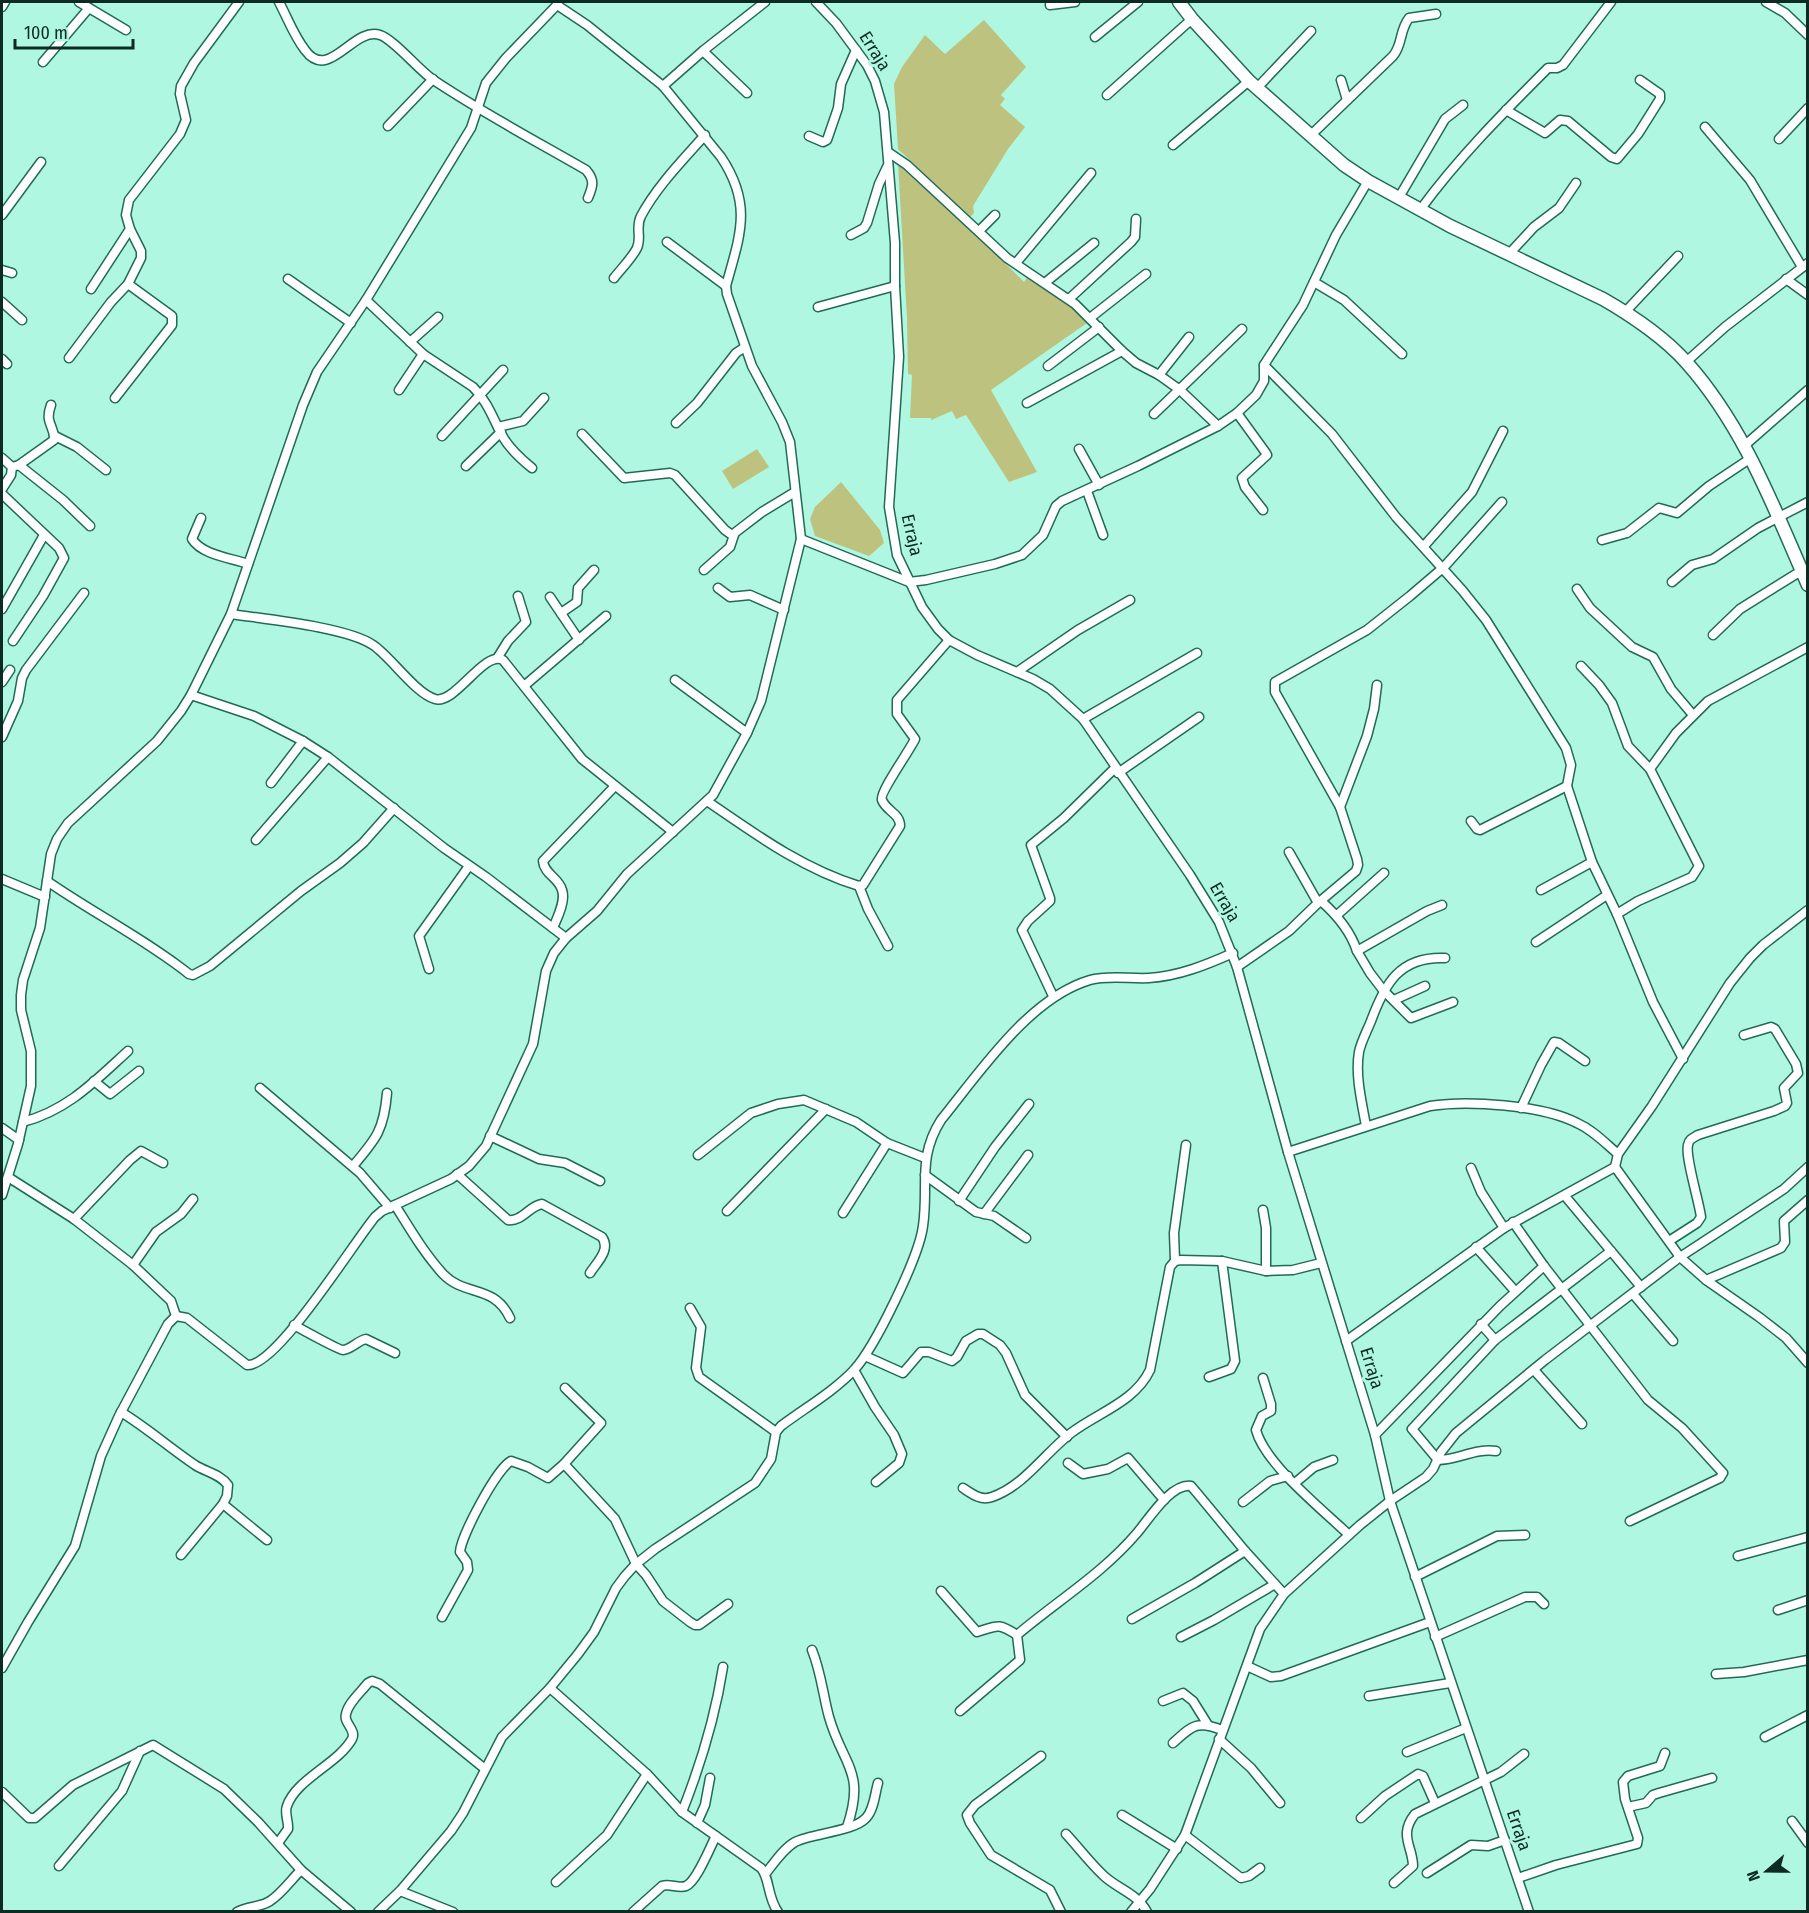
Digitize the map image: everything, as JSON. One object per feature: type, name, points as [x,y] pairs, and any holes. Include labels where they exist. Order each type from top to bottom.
[{"type":"main road","points":[[1181,2],[1192,19],[1253,85],[1328,152],[1368,181],[1398,199],[1509,255],[1626,311],[1686,362],[1722,409],[1744,446],[1803,566],[1808,585]]},
{"type":"street","points":[[2,7],[5,2]]},
{"type":"street","points":[[79,2],[126,30]]},
{"type":"street","points":[[69,358],[111,302],[128,284],[141,258],[138,242],[130,229],[126,215],[129,200],[180,134],[186,120],[180,94],[181,86],[194,63],[239,2]]},
{"type":"street","points":[[279,2],[304,50],[311,57],[328,60],[359,38],[370,34],[382,35],[418,69],[433,79],[477,108],[586,170],[592,177],[593,186],[588,198]]},
{"type":"street","points":[[663,86],[765,2]]},
{"type":"street","name":"Erraja","points":[[816,2],[823,6],[856,50],[875,81],[884,112],[895,243],[899,357],[889,507],[897,555],[922,607],[949,640],[977,656],[1017,672],[1050,689],[1083,719],[1190,875],[1219,922],[1233,953],[1288,1152],[1375,1435],[1390,1501],[1529,1911]]},
{"type":"street","points":[[1050,5],[1075,2]]},
{"type":"street","points":[[1095,37],[1138,2]]},
{"type":"street","points":[[1420,210],[1470,148],[1506,110],[1548,68],[1563,65],[1611,2]]},
{"type":"street","points":[[1766,2],[1785,14],[1808,35]]},
{"type":"street","points":[[2,1194],[19,1140],[31,1086],[31,1051],[21,1010],[21,995],[23,980],[40,928],[51,854],[57,839],[68,823],[157,741],[182,711],[231,614],[309,388],[317,372],[366,300],[471,128],[486,83],[506,58],[558,3],[663,86],[705,135],[729,168],[741,203],[739,238],[726,286],[729,304],[752,366],[787,435],[792,455],[801,538],[769,676],[747,733],[720,785],[707,801],[627,874],[597,911],[554,953],[546,971],[532,1044],[490,1136],[479,1155],[469,1166],[429,1190],[382,1211],[371,1222],[325,1287],[294,1325],[265,1358],[253,1366],[242,1362],[187,1318],[176,1316]]},
{"type":"street","points":[[43,62],[89,8]]},
{"type":"street","points":[[1310,136],[1398,50],[1401,43],[1400,35],[1409,18],[1436,14]]},
{"type":"street","points":[[1107,95],[1192,19]]},
{"type":"street","points":[[1173,145],[1253,85],[1311,31]]},
{"type":"street","points":[[809,136],[819,142],[827,140],[838,108],[841,84],[856,50]]},
{"type":"street","points":[[703,51],[747,93]]},
{"type":"street","points":[[388,126],[433,79]]},
{"type":"street","points":[[1341,80],[1347,100]]},
{"type":"street","points":[[1506,110],[1545,133],[1560,120],[1568,121],[1611,157],[1617,159],[1638,134],[1660,99],[1660,94],[1640,80]]},
{"type":"street","points":[[1398,199],[1445,119],[1463,105]]},
{"type":"street","points":[[1779,139],[1808,108]]},
{"type":"street","points":[[1686,362],[1725,327],[1805,265],[1750,180],[1705,127]]},
{"type":"street","points":[[614,278],[638,248],[637,225],[642,214],[662,185],[705,135]]},
{"type":"street","points":[[888,153],[907,165],[1016,263],[1069,299],[1136,363],[1159,375],[1180,390],[1218,426]]},
{"type":"street","points":[[2,214],[41,162]]},
{"type":"street","points":[[851,235],[864,228],[867,223],[879,184],[888,165]]},
{"type":"street","points":[[1016,263],[1091,173]]},
{"type":"street","points":[[801,538],[909,582],[959,573],[1022,555],[1043,535],[1056,506],[1062,501],[1087,491],[1218,426],[1256,395],[1262,387],[1264,365],[1303,304],[1336,235],[1368,181]]},
{"type":"street","points":[[1509,255],[1534,227],[1559,208],[1576,183]]},
{"type":"street","points":[[980,231],[996,215]]},
{"type":"street","points":[[1069,299],[1131,242],[1135,237],[1136,219]]},
{"type":"street","points":[[92,289],[130,229]]},
{"type":"street","points":[[667,242],[726,286]]},
{"type":"street","points":[[1046,282],[1094,243]]},
{"type":"street","points":[[1626,311],[1678,256]]},
{"type":"street","points":[[2,270],[12,273]]},
{"type":"street","points":[[1090,318],[1146,274]]},
{"type":"street","points":[[288,279],[351,323]]},
{"type":"street","points":[[1786,279],[1808,296]]},
{"type":"street","points":[[1314,282],[1344,300],[1402,354]]},
{"type":"street","points":[[115,398],[172,324],[172,316],[128,284]]},
{"type":"street","points":[[818,307],[895,286]]},
{"type":"street","points":[[366,300],[423,354],[480,394],[515,453],[532,468]]},
{"type":"street","points":[[2,302],[22,320]]},
{"type":"street","points":[[410,342],[438,317]]},
{"type":"street","points":[[1048,366],[1099,327]]},
{"type":"street","points":[[1154,414],[1242,329]]},
{"type":"street","points":[[1159,375],[1189,337]]},
{"type":"street","points":[[676,423],[698,403],[736,353],[746,347]]},
{"type":"street","points":[[1026,403],[1122,351]]},
{"type":"street","points":[[399,390],[423,354]]},
{"type":"street","points":[[1264,365],[1332,434],[1380,498],[1444,567],[1486,620],[1566,748],[1571,765],[1567,786],[1592,862],[1617,914],[1653,1002],[1683,1059]]},
{"type":"street","points":[[442,436],[503,370]]},
{"type":"street","points":[[1744,446],[1808,390]]},
{"type":"street","points":[[466,466],[500,430],[523,421],[544,398]]},
{"type":"street","points":[[2,489],[16,466],[52,442],[54,436],[48,418],[51,405]]},
{"type":"street","points":[[1237,412],[1267,455],[1242,478],[1245,487],[1263,510]]},
{"type":"street","points":[[1424,546],[1472,492],[1503,431]]},
{"type":"street","points":[[582,434],[624,478],[670,473],[675,475],[725,530],[734,535]]},
{"type":"street","points":[[54,436],[77,447],[106,470]]},
{"type":"street","points":[[1079,449],[1099,485]]},
{"type":"street","points":[[2,458],[63,500],[90,526]]},
{"type":"street","points":[[1602,540],[1627,533],[1659,508],[1677,513],[1709,486],[1750,458]]},
{"type":"street","points":[[1087,491],[1103,535]]},
{"type":"street","points":[[704,570],[730,547],[734,535],[762,512],[795,492]]},
{"type":"street","points":[[2,494],[64,554],[63,562],[13,641]]},
{"type":"street","points":[[1237,968],[1289,931],[1354,873],[1358,865],[1340,807],[1275,692],[1275,682],[1367,630],[1444,567],[1502,502]]},
{"type":"street","points":[[1672,582],[1692,565],[1713,560],[1758,528],[1808,502]]},
{"type":"street","points":[[201,518],[192,539],[195,544],[207,551],[248,564]]},
{"type":"street","points":[[2,609],[44,535]]},
{"type":"street","points":[[1713,635],[1740,609],[1803,566]]},
{"type":"street","points":[[561,613],[577,602],[578,588],[594,570]]},
{"type":"street","points":[[718,588],[730,597],[750,595],[784,610]]},
{"type":"street","points":[[1577,589],[1590,608],[1632,647],[1653,657],[1671,688],[1693,715]]},
{"type":"street","points":[[3,731],[18,701],[22,678],[26,670],[84,593]]},
{"type":"street","points":[[231,614],[334,631],[363,639],[378,649],[410,680],[434,698],[445,698],[483,666],[498,657],[508,641],[526,622],[518,596]]},
{"type":"street","points":[[550,597],[579,640]]},
{"type":"street","points":[[1017,672],[1078,630],[1130,600]]},
{"type":"street","points":[[524,686],[606,616]]},
{"type":"street","points":[[707,801],[775,847],[824,874],[859,886],[863,885],[900,826],[898,817],[883,802],[881,795],[915,739],[897,714],[897,700],[949,640]]},
{"type":"street","points":[[1650,769],[1677,733],[1708,701],[1808,647]]},
{"type":"street","points":[[1083,719],[1197,653]]},
{"type":"street","points":[[498,657],[503,660],[582,759],[674,832]]},
{"type":"street","points":[[1581,666],[1612,703],[1628,746],[1650,769],[1699,866],[1692,877],[1638,901],[1617,914]]},
{"type":"street","points":[[2,682],[10,670]]},
{"type":"street","points":[[675,680],[747,733]]},
{"type":"street","points":[[1340,807],[1367,736],[1377,685]]},
{"type":"street","points":[[191,695],[254,716],[303,741],[328,757],[444,848],[566,939]]},
{"type":"street","points":[[1053,996],[1022,930],[1028,921],[1050,901],[1032,845],[1117,770],[1199,717]]},
{"type":"street","points":[[271,783],[303,741]]},
{"type":"street","points":[[256,840],[328,757]]},
{"type":"street","points":[[553,928],[561,907],[563,891],[560,884],[546,871],[543,861],[615,786]]},
{"type":"street","points":[[1471,821],[1480,830],[1567,786]]},
{"type":"street","points":[[47,881],[193,975],[210,966],[301,891],[340,863],[363,843],[394,808]]},
{"type":"street","points":[[1289,852],[1319,902],[1337,915],[1383,990],[1406,1015],[1414,1018],[1454,1002]]},
{"type":"street","points":[[1541,890],[1592,862]]},
{"type":"street","points":[[429,969],[419,936],[469,866]]},
{"type":"street","points":[[1337,915],[1384,873]]},
{"type":"street","points":[[2,879],[45,897]]},
{"type":"street","points":[[859,886],[868,909],[888,946]]},
{"type":"street","points":[[1536,942],[1607,896]]},
{"type":"street","points":[[1357,951],[1427,911],[1442,905]]},
{"type":"street","points":[[1346,1341],[1513,1222],[1615,1167],[1618,1154],[1683,1059],[1725,990],[1750,957],[1808,910]]},
{"type":"street","points":[[378,1911],[400,1891],[451,1831],[463,1813],[502,1737],[550,1688],[578,1654],[594,1632],[616,1588],[636,1564],[684,1529],[755,1483],[771,1459],[776,1432],[781,1426],[833,1388],[854,1370],[865,1356],[900,1290],[922,1234],[925,1158],[932,1134],[941,1120],[1028,1017],[1053,996],[1092,980],[1171,975],[1199,968],[1233,953]]},
{"type":"street","points":[[1366,1126],[1359,1075],[1359,1050],[1383,990],[1395,974],[1422,959],[1445,958]]},
{"type":"street","points":[[1394,1000],[1425,986]]},
{"type":"street","points":[[1669,1241],[1697,1223],[1701,1217],[1688,1157],[1687,1146],[1690,1140],[1698,1135],[1785,1106],[1787,1102],[1784,1088],[1798,1073],[1796,1064],[1775,1029],[1771,1027],[1744,1035]]},
{"type":"street","points":[[1521,1108],[1554,1042],[1559,1043],[1584,1062]]},
{"type":"street","points":[[23,1122],[50,1113],[77,1096],[128,1051]]},
{"type":"street","points":[[94,1081],[110,1094],[139,1071]]},
{"type":"street","points":[[260,1088],[370,1182],[392,1206],[426,1254],[444,1274],[465,1289],[491,1296],[504,1308],[510,1318]]},
{"type":"street","points":[[353,1166],[379,1132],[387,1094]]},
{"type":"street","points":[[698,1155],[751,1113],[762,1108],[804,1100],[856,1122],[887,1143],[925,1158]]},
{"type":"street","points":[[1288,1152],[1430,1106],[1449,1103],[1521,1108],[1560,1116],[1596,1135],[1618,1154]]},
{"type":"street","points":[[959,1201],[994,1147],[1029,1104]]},
{"type":"street","points":[[727,1211],[826,1109]]},
{"type":"street","points":[[2,1128],[19,1140]]},
{"type":"street","points":[[490,1136],[539,1159],[565,1163],[600,1181]]},
{"type":"street","points":[[843,1213],[887,1143]]},
{"type":"street","points":[[1175,1261],[1174,1233],[1186,1145]]},
{"type":"street","points":[[74,1219],[141,1150],[163,1163]]},
{"type":"street","points":[[984,1214],[1028,1155]]},
{"type":"street","points":[[1615,1167],[1680,1257],[1706,1280],[1786,1338],[1808,1363]]},
{"type":"street","points":[[1131,1911],[1141,1901],[1185,1835],[1260,1629],[1284,1594],[1390,1501],[1426,1477],[1456,1433],[1558,1348],[1680,1257],[1784,1189],[1808,1167]]},
{"type":"street","points":[[1471,1168],[1481,1192],[1504,1228]]},
{"type":"street","points":[[458,1174],[508,1220],[517,1220],[531,1208],[542,1204],[602,1237],[606,1250],[590,1273]]},
{"type":"street","points":[[925,1175],[975,1212],[994,1216],[1026,1238]]},
{"type":"street","points":[[8,1177],[74,1219],[133,1265],[171,1301],[176,1316]]},
{"type":"street","points":[[1565,1196],[1641,1287]]},
{"type":"street","points":[[133,1265],[156,1232],[181,1214],[193,1199]]},
{"type":"street","points":[[1706,1280],[1781,1248],[1785,1242],[1784,1221],[1808,1200]]},
{"type":"street","points":[[1263,1210],[1266,1228],[1266,1271]]},
{"type":"street","points":[[1513,1222],[1544,1266],[1648,1400],[1682,1428],[1722,1469],[1723,1473],[1720,1478],[1630,1521]]},
{"type":"street","points":[[1476,1247],[1515,1291]]},
{"type":"street","points":[[1438,1460],[1413,1431],[1413,1426],[1495,1340],[1611,1251]]},
{"type":"street","points":[[963,1488],[979,1498],[990,1498],[1005,1491],[1030,1472],[1067,1437],[1121,1402],[1147,1376],[1170,1267],[1175,1261],[1222,1261],[1266,1271],[1293,1270],[1321,1263]]},
{"type":"street","points":[[1209,1377],[1231,1369],[1235,1361],[1222,1261]]},
{"type":"street","points":[[1375,1435],[1481,1324],[1544,1266]]},
{"type":"street","points":[[1633,1294],[1672,1341]]},
{"type":"street","points":[[690,1308],[700,1327],[696,1368],[699,1377],[776,1432]]},
{"type":"street","points":[[2,1668],[27,1622],[75,1546],[101,1456],[156,1342],[176,1316]]},
{"type":"street","points":[[1481,1324],[1495,1340]]},
{"type":"street","points":[[294,1325],[339,1350],[366,1339],[395,1353]]},
{"type":"street","points":[[865,1356],[903,1373],[921,1352],[929,1352],[952,1360],[957,1357],[966,1341],[982,1334],[1004,1349],[1025,1395],[1067,1437]]},
{"type":"street","points":[[854,1370],[874,1407],[898,1443],[902,1454],[899,1463],[876,1482]]},
{"type":"street","points":[[1534,1370],[1582,1424]]},
{"type":"street","points":[[1263,1378],[1271,1411],[1262,1416],[1256,1430],[1266,1452],[1349,1535]]},
{"type":"street","points":[[442,1617],[468,1570],[467,1562],[460,1552],[461,1544],[501,1468],[506,1463],[515,1461],[548,1478],[564,1464],[601,1423],[565,1388]]},
{"type":"street","points":[[121,1412],[151,1431],[181,1456],[224,1481],[228,1490],[224,1504],[181,1555]]},
{"type":"street","points":[[1438,1460],[1461,1458],[1469,1453],[1485,1450],[1496,1451]]},
{"type":"street","points":[[1068,1463],[1083,1474],[1108,1469],[1128,1458],[1164,1500]]},
{"type":"street","points":[[1243,1502],[1270,1481],[1292,1480],[1314,1467],[1333,1460]]},
{"type":"street","points":[[564,1464],[615,1520],[636,1564],[663,1601],[695,1625],[705,1621],[728,1604]]},
{"type":"street","points":[[1017,1635],[1100,1571],[1135,1535],[1164,1500],[1182,1486],[1191,1486],[1284,1594]]},
{"type":"street","points":[[224,1504],[267,1539]]},
{"type":"street","points":[[1415,1577],[1497,1536],[1525,1535]]},
{"type":"street","points":[[1738,1556],[1808,1537]]},
{"type":"street","points":[[1132,1619],[1245,1551]]},
{"type":"street","points":[[1181,1637],[1275,1584]]},
{"type":"street","points":[[941,1591],[977,1632],[1000,1625],[1017,1635]]},
{"type":"street","points":[[1435,1637],[1525,1597],[1537,1598],[1544,1604]]},
{"type":"street","points":[[1778,1610],[1808,1600]]},
{"type":"street","points":[[1247,1666],[1271,1677],[1281,1676],[1430,1622]]},
{"type":"street","points":[[960,1711],[1020,1660],[1017,1635]]},
{"type":"street","points":[[812,1650],[820,1672],[832,1726],[855,1782],[854,1801],[847,1827]]},
{"type":"street","points":[[1716,1674],[1808,1660]]},
{"type":"street","points":[[682,1812],[706,1747],[723,1667]]},
{"type":"street","points":[[278,1844],[288,1829],[286,1807],[292,1798],[313,1774],[332,1762],[352,1740],[353,1731],[345,1720],[346,1710],[372,1681],[380,1684],[485,1769]]},
{"type":"street","points":[[1369,1696],[1450,1683]]},
{"type":"street","points":[[550,1688],[647,1774],[682,1812],[766,1873],[770,1899],[778,1911]]},
{"type":"street","points":[[1163,1701],[1183,1693],[1188,1695],[1208,1725],[1251,1768],[1280,1803]]},
{"type":"street","points":[[1766,1737],[1808,1715]]},
{"type":"street","points":[[1173,1743],[1191,1728],[1208,1725]]},
{"type":"street","points":[[1407,1752],[1466,1728]]},
{"type":"street","points":[[2,1792],[29,1818],[35,1818],[74,1785],[148,1746],[157,1747],[212,1781],[236,1800],[301,1870],[351,1911]]},
{"type":"street","points":[[59,1866],[122,1791],[140,1751]]},
{"type":"street","points":[[1518,1878],[1556,1865],[1636,1844],[1638,1838],[1623,1789],[1624,1778],[1660,1766],[1665,1753]]},
{"type":"street","points":[[1394,1883],[1413,1866],[1407,1843],[1411,1819],[1415,1814],[1506,1768],[1524,1754]]},
{"type":"street","points":[[1041,1756],[975,1805],[968,1815],[970,1823],[991,1855],[1050,1890],[1060,1911]]},
{"type":"street","points":[[556,1882],[607,1834],[647,1774]]},
{"type":"street","points":[[1361,1818],[1385,1796],[1418,1774],[1423,1776],[1436,1803]]},
{"type":"street","points":[[697,1822],[705,1805],[710,1778]]},
{"type":"street","points":[[1628,1807],[1646,1803],[1653,1795],[1712,1778]]},
{"type":"street","points":[[766,1873],[784,1851],[795,1842],[866,1819],[878,1783]]},
{"type":"street","points":[[1122,1815],[1177,1850]]},
{"type":"street","points":[[1792,1821],[1808,1843]]},
{"type":"street","points":[[1066,1834],[1104,1876],[1141,1901],[1147,1911]]},
{"type":"street","points":[[1185,1835],[1241,1878],[1249,1876],[1260,1868]]},
{"type":"street","points":[[633,1911],[666,1884],[681,1887],[689,1884],[716,1836]]},
{"type":"street","points":[[1427,1873],[1471,1845],[1488,1846],[1505,1840]]},
{"type":"street","points":[[237,1911],[246,1906],[263,1905],[270,1901],[301,1870]]},
{"type":"street","points":[[400,1891],[453,1911]]},
{"type":"green space","points":[[984,20],[1026,67],[1001,95],[1005,99],[1000,105],[1025,127],[1008,149],[973,206],[974,213],[970,217],[898,149],[894,84],[902,67],[925,35],[945,54]]},
{"type":"green space","points":[[898,164],[903,165],[954,212],[1024,282],[1028,276],[1078,312],[1087,323],[991,390],[1037,472],[1009,482],[966,415],[956,419],[952,411],[931,420],[931,418],[910,418],[912,375],[908,374]]},
{"type":"green space","points":[[757,449],[769,467],[733,489],[722,471]]},
{"type":"green space","points":[[841,482],[880,530],[884,543],[869,556],[815,536],[810,519],[815,507]]}]
